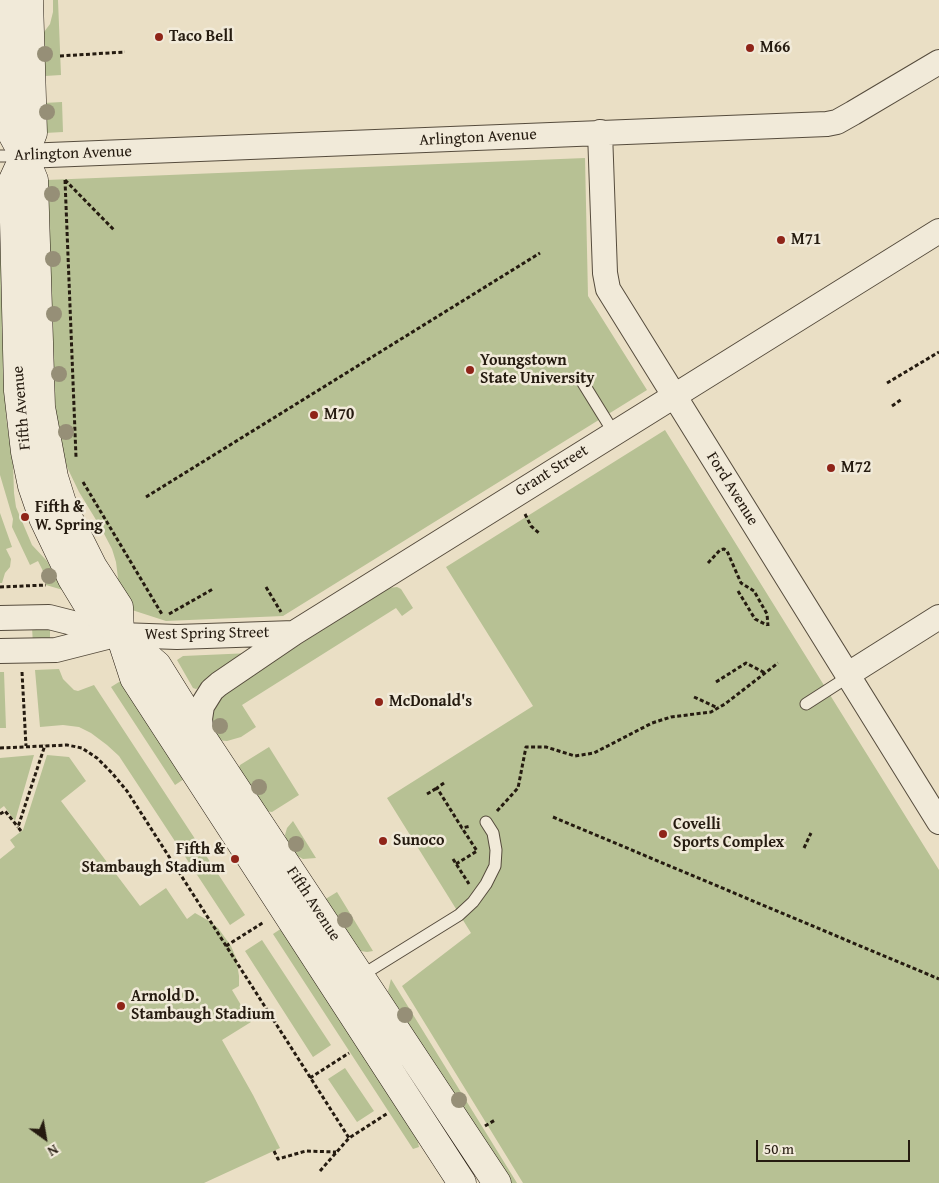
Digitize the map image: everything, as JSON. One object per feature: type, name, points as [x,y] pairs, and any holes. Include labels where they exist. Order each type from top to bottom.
[{"type":"main road","points":[[8,0],[12,156]]},
{"type":"main road","name":"Fifth Avenue","points":[[29,0],[33,134],[12,156],[18,391],[30,478],[43,518],[72,579],[89,607],[157,665],[202,737],[348,983],[462,1183]]},
{"type":"main road","name":"Fifth Avenue","points":[[120,635],[134,678],[348,983],[496,1183]]},
{"type":"street","name":"Arlington Avenue","points":[[12,156],[827,124],[837,122],[939,62]]},
{"type":"street","name":"Ford Avenue","points":[[600,132],[605,273],[608,289],[939,822]]},
{"type":"street","name":"Grant Street","points":[[202,737],[200,712],[203,702],[212,690],[289,624],[614,433],[939,231]]},
{"type":"street","points":[[0,618],[49,617],[120,635]]},
{"type":"street","points":[[848,676],[939,617]]},
{"type":"street","name":"West Spring Street","points":[[120,635],[177,637],[289,624]]},
{"type":"street","points":[[0,651],[56,650],[120,635]]},
{"type":"lane","points":[[580,378],[614,433]]},
{"type":"lane","points":[[806,704],[848,676]]},
{"type":"lane","points":[[348,983],[459,915],[477,897],[495,866],[496,850],[493,833],[486,822]]},
{"type":"path","points":[[60,56],[125,52]]},
{"type":"path","points":[[77,463],[64,180],[114,230]]},
{"type":"path","points":[[146,497],[540,253]]},
{"type":"path","points":[[887,383],[939,352]]},
{"type":"path","points":[[892,406],[902,400]]},
{"type":"path","points":[[81,478],[166,621]]},
{"type":"path","points":[[524,513],[532,526],[540,534]]},
{"type":"path","points":[[708,563],[720,550],[727,551],[741,583],[754,591],[767,614],[768,626],[756,619],[738,591]]},
{"type":"path","points":[[0,587],[46,586]]},
{"type":"path","points":[[266,587],[289,624]]},
{"type":"path","points":[[172,612],[213,589]]},
{"type":"path","points":[[462,828],[486,822],[518,788],[526,747],[546,747],[575,756],[594,753],[652,723],[672,717],[711,712],[778,663]]},
{"type":"path","points":[[21,664],[26,746]]},
{"type":"path","points":[[716,682],[746,664],[765,673]]},
{"type":"path","points":[[694,697],[718,708]]},
{"type":"path","points":[[18,827],[45,745]]},
{"type":"path","points":[[0,748],[45,745],[67,745],[82,748],[97,758],[112,773],[127,792],[349,1138]]},
{"type":"path","points":[[427,794],[444,783]]},
{"type":"path","points":[[437,788],[477,851],[456,864]]},
{"type":"path","points":[[0,814],[5,811],[21,831]]},
{"type":"path","points":[[553,817],[939,979]]},
{"type":"path","points":[[804,848],[811,833]]},
{"type":"path","points":[[453,860],[477,897]]},
{"type":"path","points":[[226,946],[264,921]]},
{"type":"path","points":[[310,1078],[350,1052]]},
{"type":"path","points":[[320,1171],[349,1138],[389,1112]]},
{"type":"path","points":[[274,1151],[278,1159],[306,1151],[336,1152]]},
{"type":"green space","points":[[53,0],[58,0],[61,75],[45,76],[44,32],[50,24]]},
{"type":"green space","points":[[62,102],[63,132],[45,133],[44,103]]},
{"type":"green space","name":"M70","points":[[585,158],[588,296],[647,390],[283,616],[166,621],[132,610],[119,586],[116,562],[112,549],[79,492],[67,467],[58,431],[53,381],[47,180]]},
{"type":"green space","points":[[0,180],[6,417],[13,464],[16,507],[32,545],[47,561],[63,590],[46,585],[45,575],[38,561],[30,565],[12,527],[13,519],[0,475]]},
{"type":"green space","name":"Covelli Sports Complex","points":[[665,430],[939,870],[939,1183],[523,1183],[402,986],[471,933],[387,798],[533,706],[446,567]]},
{"type":"green space","points":[[0,513],[12,547],[6,549],[11,559],[10,567],[5,573],[2,583],[0,583]]},
{"type":"green space","points":[[397,587],[401,589],[413,608],[402,616],[396,608],[242,705],[256,727],[241,737],[227,741],[217,740],[211,731],[210,709],[216,698],[388,588]]},
{"type":"green space","points":[[50,626],[50,644],[33,645],[32,627]]},
{"type":"green space","points":[[251,653],[253,655],[196,689],[193,688],[177,660],[183,656]]},
{"type":"green space","points":[[59,669],[63,679],[74,690],[78,691],[94,685],[245,915],[230,925],[119,756],[91,733],[79,727],[63,725],[40,727],[35,670]]},
{"type":"green space","points":[[0,672],[4,672],[6,728],[0,728]]},
{"type":"green space","points":[[127,677],[184,779],[175,785],[111,687]]},
{"type":"green space","points":[[269,747],[299,795],[272,812],[266,811],[239,768],[240,765]]},
{"type":"green space","points":[[34,755],[15,821],[4,806],[0,809],[0,758]]},
{"type":"green space","name":"Arnold D. Stambaugh Stadium","points":[[47,755],[69,757],[86,781],[61,801],[140,906],[166,888],[187,919],[195,913],[209,921],[218,928],[231,946],[236,958],[239,976],[239,986],[232,990],[251,1022],[222,1040],[280,1148],[204,1183],[0,1183],[0,859],[15,847],[10,840],[23,830]]},
{"type":"green space","points":[[293,821],[316,858],[303,859],[294,854],[288,845],[285,835],[287,828]]},
{"type":"green space","points":[[337,892],[373,951],[361,951],[351,942],[324,900]]},
{"type":"green space","points":[[282,928],[410,1107],[419,1147],[413,1149],[273,934]]},
{"type":"green space","points":[[262,940],[331,1045],[313,1057],[245,951]]},
{"type":"green space","points":[[391,979],[517,1183],[508,1183],[392,1004],[388,991]]},
{"type":"green space","points":[[345,1068],[374,1111],[357,1122],[328,1079]]},
{"type":"place","name":"Taco Bell","points":[[159,37]]},
{"type":"place","name":"M66","points":[[750,48]]},
{"type":"place","name":"M71","points":[[781,240]]},
{"type":"place","name":"Youngstown State University","points":[[470,370]]},
{"type":"place","name":"M70","points":[[314,415]]},
{"type":"place","name":"M72","points":[[831,468]]},
{"type":"place","name":"Fifth & W. Spring","points":[[25,517]]},
{"type":"place","name":"McDonald's","points":[[379,702]]},
{"type":"place","name":"Covelli Sports Complex","points":[[663,834]]},
{"type":"place","name":"Sunoco","points":[[383,841]]},
{"type":"place","name":"Fifth & Stambaugh Stadium","points":[[235,859]]},
{"type":"place","name":"Arnold D. Stambaugh Stadium","points":[[121,1006]]}]
